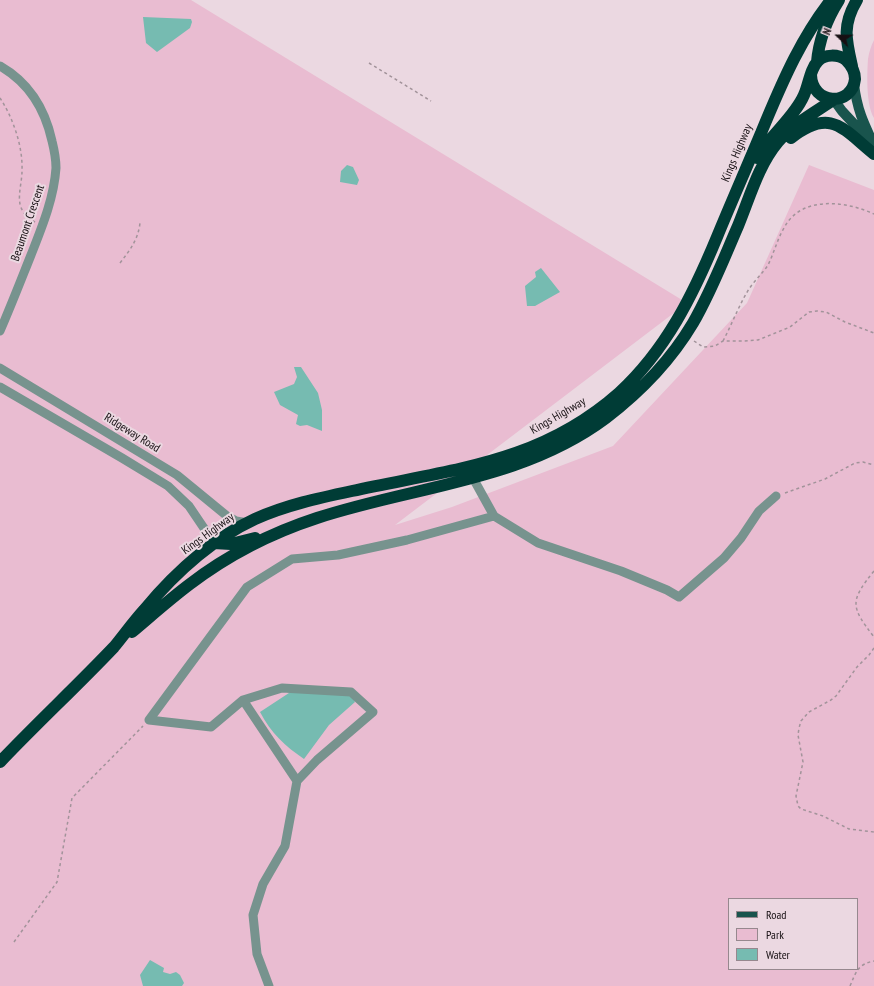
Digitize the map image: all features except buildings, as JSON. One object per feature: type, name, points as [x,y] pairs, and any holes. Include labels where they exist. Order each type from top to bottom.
[{"type":"highway","name":"Kings Highway","points":[[0,762],[115,645],[152,601],[184,569],[214,543],[248,523],[306,501],[445,472],[500,459],[532,448],[564,432],[591,414],[627,385],[653,356],[681,315],[710,254],[788,71],[808,33],[831,0]]},
{"type":"highway","points":[[710,254],[728,223],[756,159],[767,142],[798,106],[817,62],[818,49],[822,34],[830,16],[840,0]]},
{"type":"highway","points":[[811,75],[812,83],[818,93],[825,98],[834,100],[846,95],[854,84],[855,75],[846,41],[846,32],[848,18],[857,0]]},
{"type":"highway","points":[[817,62],[825,57],[834,56],[845,60],[852,66]]},
{"type":"highway","name":"Kings Highway","points":[[115,645],[203,575],[244,550],[287,529],[347,509],[473,478],[527,461],[549,452],[591,429],[617,410],[652,376],[679,344],[700,310],[714,282],[762,166],[779,141],[798,123],[834,100]]},
{"type":"highway","points":[[752,192],[781,148],[801,131],[815,124],[829,124],[845,129],[874,154]]},
{"type":"highway","points":[[214,543],[235,544],[287,529]]},
{"type":"main road","points":[[854,84],[856,102],[874,145]]},
{"type":"main road","points":[[834,100],[854,125],[874,145]]},
{"type":"street","name":"Beaumont Crescent","points":[[0,66],[17,78],[32,95],[45,116],[50,131],[56,166],[49,203],[42,227],[0,331]]},
{"type":"street","name":"Ridgeway Road","points":[[0,368],[177,475],[227,516],[236,521],[248,523]]},
{"type":"street","points":[[0,387],[168,486],[189,506],[214,543]]},
{"type":"street","points":[[473,478],[494,516],[538,543],[622,571],[667,590],[679,597],[724,558],[742,538],[759,511],[776,496]]},
{"type":"street","points":[[269,986],[257,954],[253,915],[263,884],[285,846],[297,782],[317,760],[373,712],[351,692],[282,688],[243,700],[211,727],[149,720],[247,587],[292,559],[338,555],[407,540],[494,516]]},
{"type":"street","points":[[243,700],[297,782]]},
{"type":"path","points":[[369,63],[431,101]]},
{"type":"path","points":[[0,98],[10,117],[21,154],[23,166],[20,203],[22,210],[26,217],[42,227]]},
{"type":"path","points":[[703,347],[715,346],[723,341],[750,288],[768,264],[784,227],[794,214],[808,207],[820,204],[834,204],[852,206],[874,214]]},
{"type":"path","points":[[120,263],[136,240],[140,223]]},
{"type":"path","points":[[723,341],[758,340],[790,327],[810,312],[817,310],[826,312],[845,322],[874,333]]},
{"type":"path","points":[[776,496],[825,479],[855,463],[863,462],[874,465]]},
{"type":"path","points":[[874,570],[858,592],[856,602],[857,610],[874,637]]},
{"type":"path","points":[[874,648],[857,667],[836,696],[809,712],[801,721],[798,735],[803,762],[796,796],[798,806],[801,809],[823,816],[848,829],[874,832]]},
{"type":"path","points":[[14,942],[57,882],[72,798],[149,720]]},
{"type":"path","points":[[858,970],[866,963],[874,961]]},
{"type":"path","points":[[850,986],[858,970]]},
{"type":"green space","points":[[0,0],[191,0],[687,303],[395,525],[452,507],[613,446],[747,303],[809,165],[874,190],[874,986],[0,986]]},
{"type":"green space","points":[[874,40],[874,118],[868,98],[867,81],[868,59]]},
{"type":"water","points":[[143,17],[191,19],[192,22],[190,28],[157,52],[146,43]]},
{"type":"water","points":[[347,165],[353,167],[359,180],[357,185],[340,182],[341,171]]},
{"type":"water","points":[[541,268],[560,292],[535,306],[527,306],[525,286],[536,277],[535,272]]},
{"type":"water","points":[[294,367],[301,367],[318,393],[322,410],[322,431],[307,425],[300,426],[296,424],[298,415],[280,405],[274,392],[294,384],[297,377]]},
{"type":"water","points":[[348,689],[355,702],[329,725],[304,759],[279,738],[264,720],[260,712],[292,691]]},
{"type":"water","points":[[150,960],[164,968],[163,972],[170,974],[176,972],[180,975],[184,983],[182,986],[143,986],[140,975]]}]
